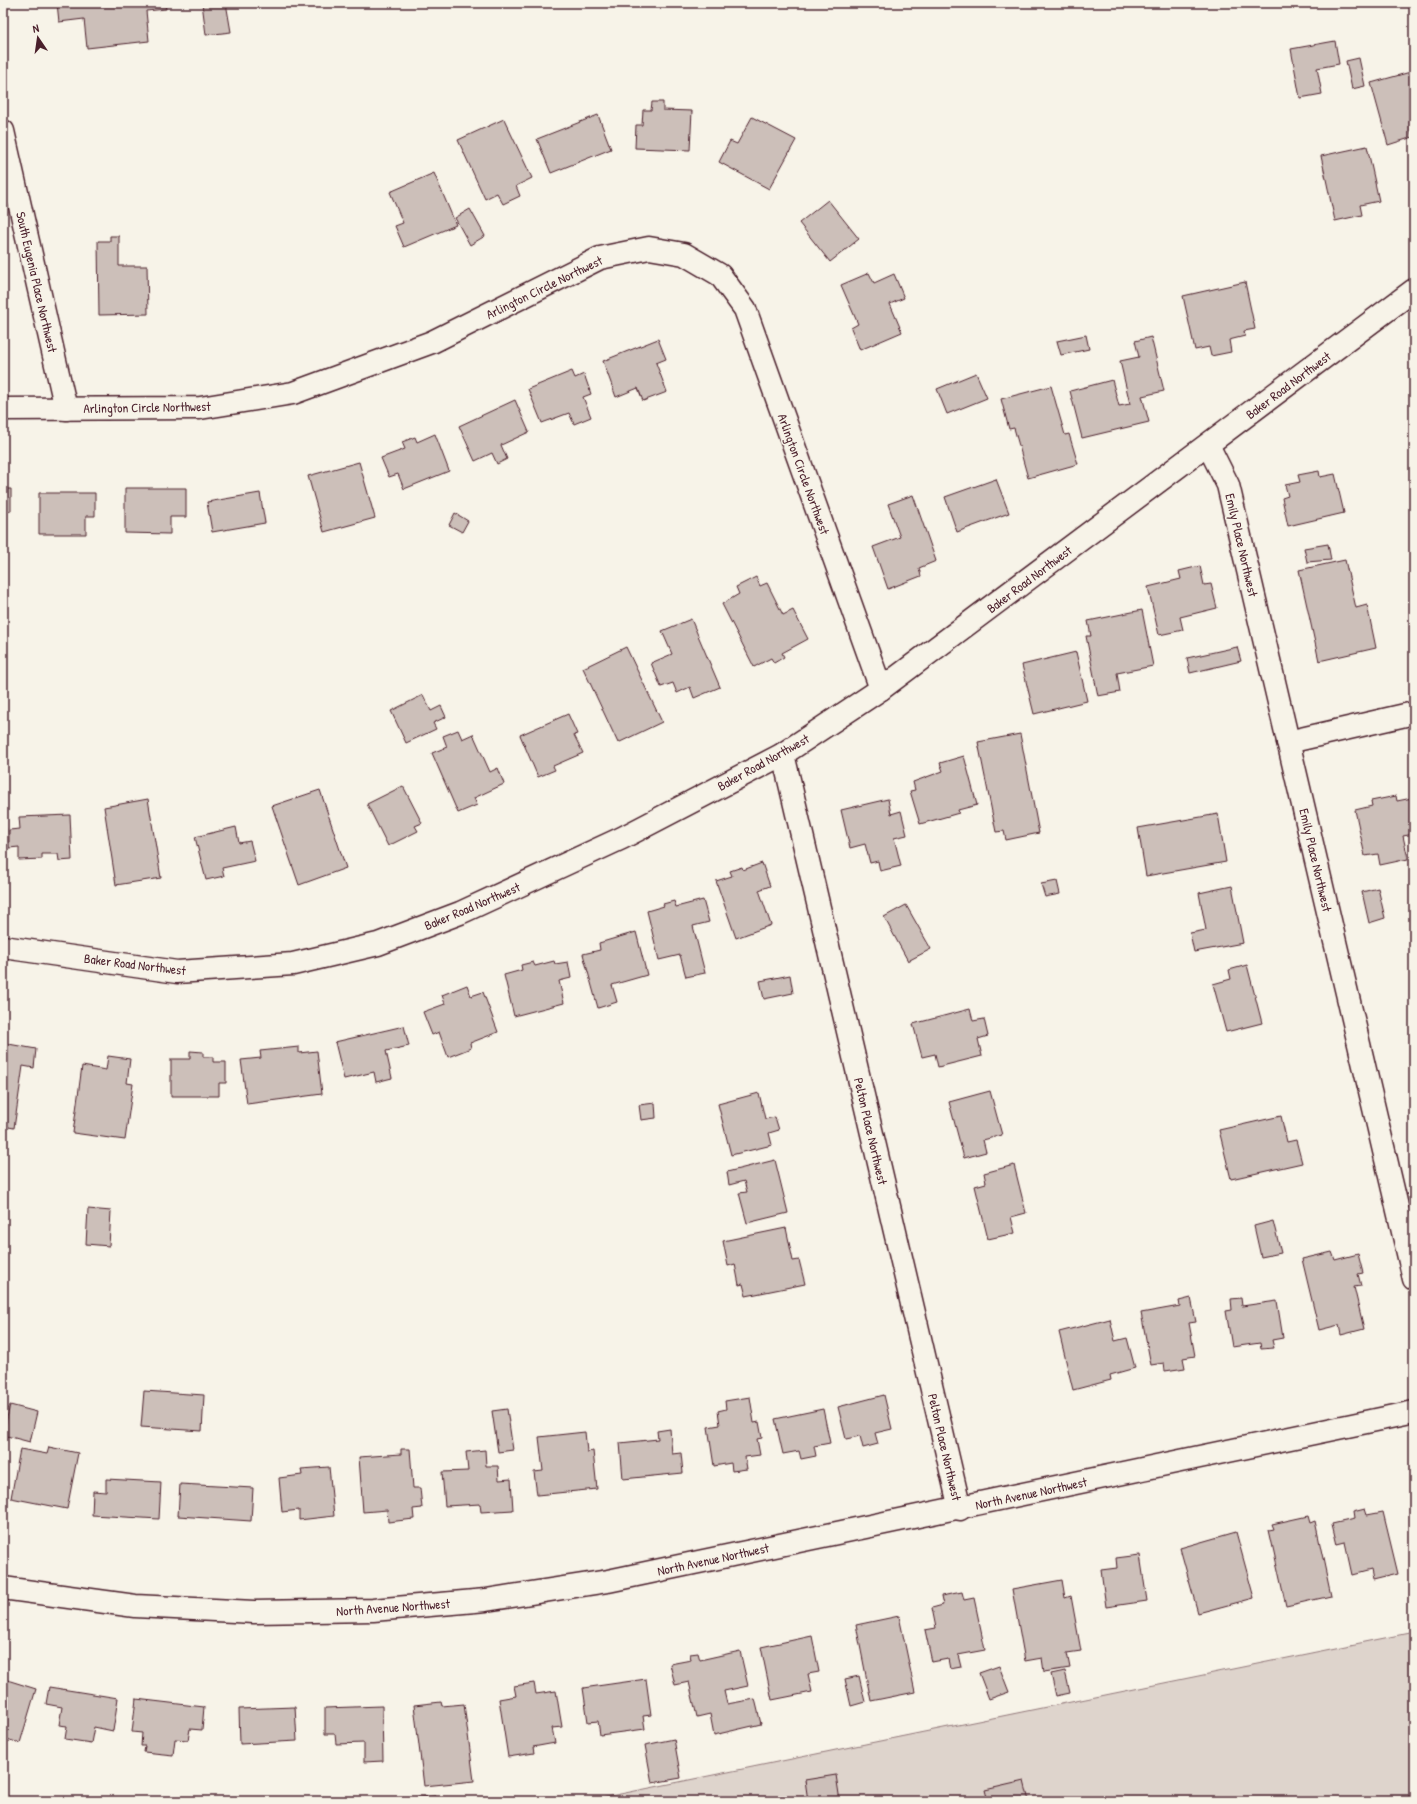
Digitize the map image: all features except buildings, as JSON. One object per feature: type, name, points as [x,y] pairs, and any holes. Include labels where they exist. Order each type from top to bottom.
[{"type":"street","name":"South Eugenia Place Northwest","points":[[3,131],[66,409]]},
{"type":"street","name":"Arlington Circle Northwest","points":[[3,409],[200,408],[293,394],[432,342],[600,258],[649,248],[684,254],[720,275],[745,309],[881,689]]},
{"type":"street","name":"Baker Road Northwest","points":[[3,947],[177,972],[293,964],[378,944],[460,913],[622,838],[783,754],[881,689],[1414,290]]},
{"type":"street","name":"Emily Place Northwest","points":[[1208,445],[1228,485],[1414,1279]]},
{"type":"street","points":[[1288,742],[1414,713]]},
{"type":"street","name":"Pelton Place Northwest","points":[[783,754],[960,1508]]},
{"type":"street","name":"North Avenue Northwest","points":[[3,1588],[143,1606],[254,1612],[373,1610],[486,1600],[608,1581],[1414,1412]]},
{"type":"shaded area","points":[[1414,1632],[1414,1801],[586,1801]]}]
